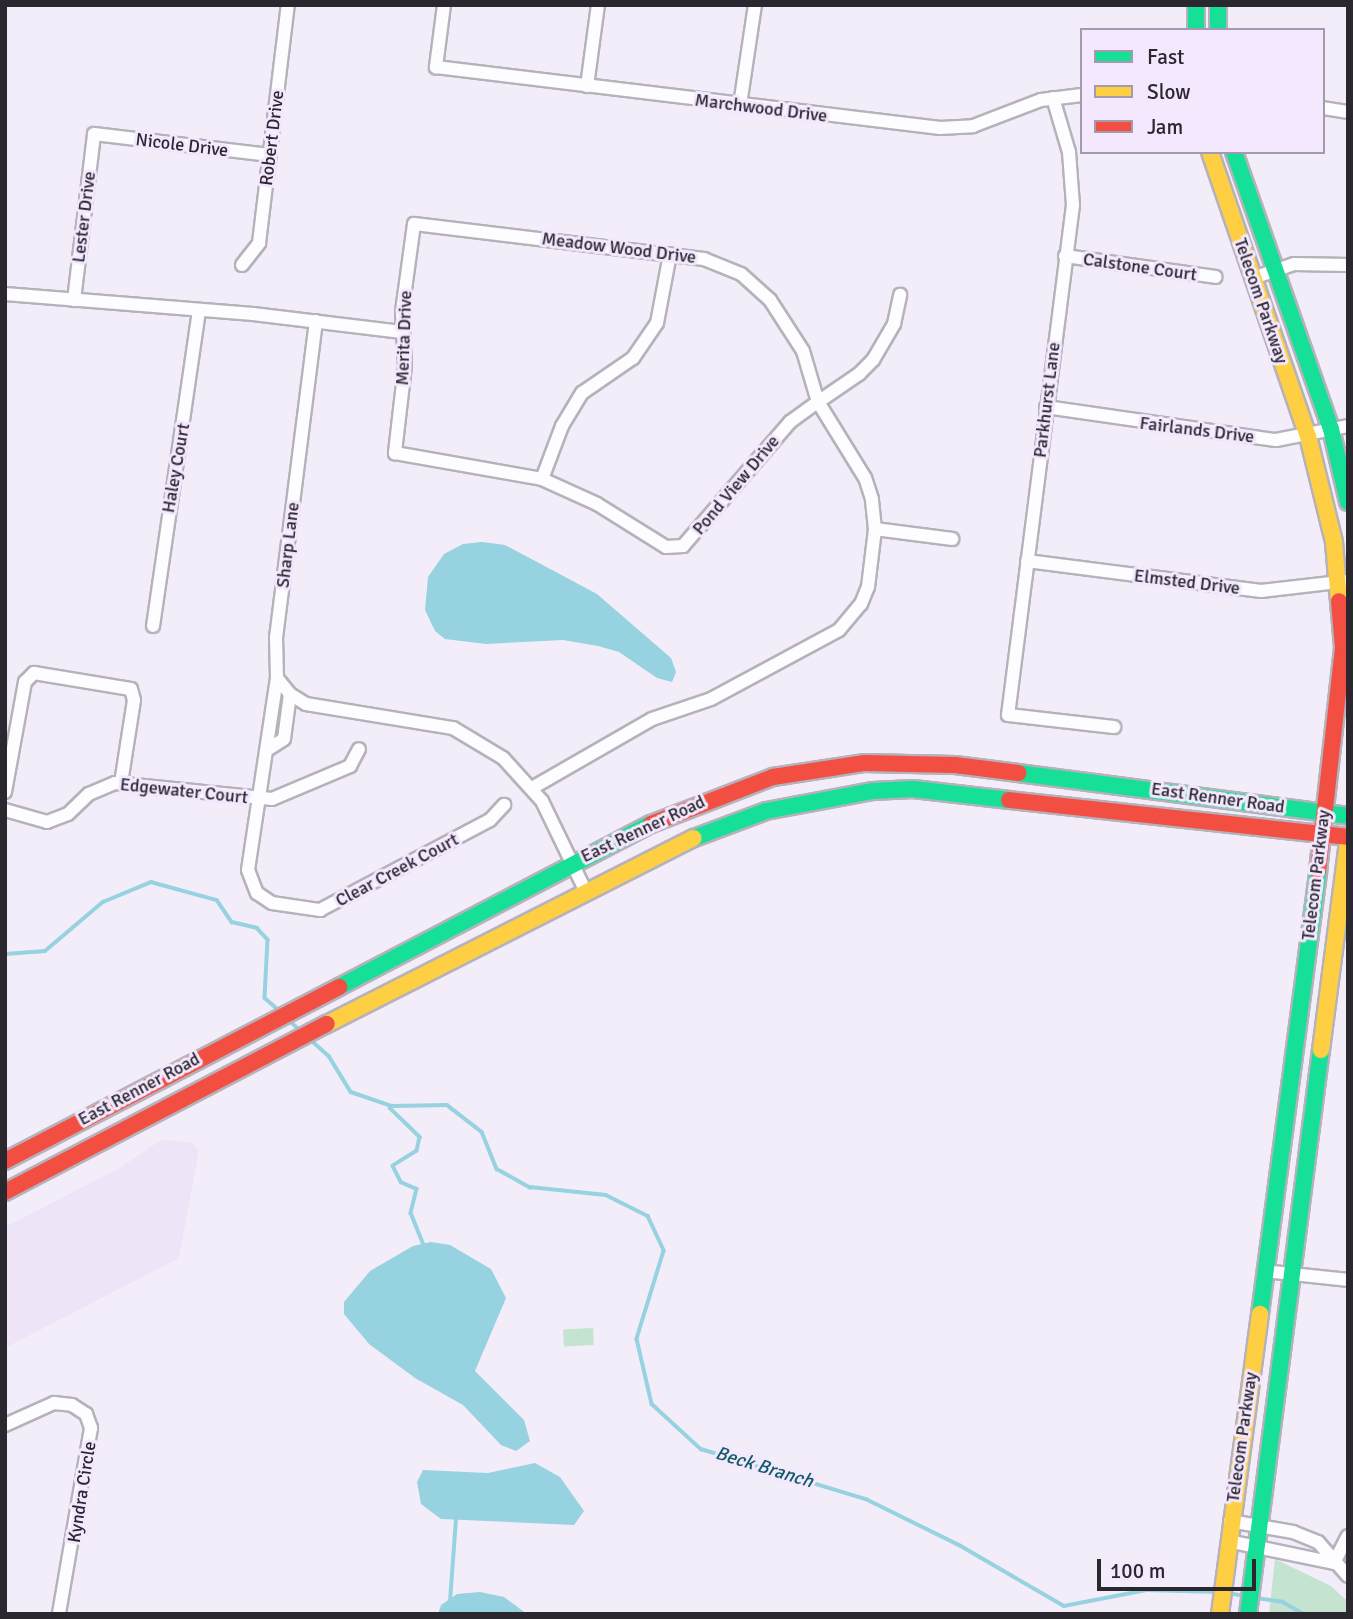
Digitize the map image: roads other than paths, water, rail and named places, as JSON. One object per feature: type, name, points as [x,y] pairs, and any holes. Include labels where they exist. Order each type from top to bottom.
[{"type":"main road","points":[[1196,5],[1196,28]]},
{"type":"main road","points":[[1218,28],[1219,5]]},
{"type":"main road","name":"Telecom Parkway","points":[[1211,154],[1308,436],[1329,514],[1343,582],[1342,661],[1220,1614]]},
{"type":"main road","name":"Telecom Parkway","points":[[1235,154],[1331,429],[1348,502]]},
{"type":"main road","name":"East Renner Road","points":[[5,1161],[573,862],[726,791],[773,778],[865,763],[955,765],[1348,816]]},
{"type":"main road","name":"East Renner Road","points":[[5,1192],[586,890],[722,825],[805,802],[873,791],[948,792],[1321,833],[1348,839]]},
{"type":"main road","name":"Telecom Parkway","points":[[1248,1614],[1348,839]]},
{"type":"main road","points":[[204,1054],[216,1080]]},
{"type":"street","name":"Robert Drive","points":[[242,265],[259,243],[288,5]]},
{"type":"street","name":"Marchwood Drive","points":[[444,5],[436,67],[740,105],[953,128],[998,119],[1053,98],[1080,95]]},
{"type":"street","points":[[587,86],[598,5]]},
{"type":"street","points":[[740,105],[755,5]]},
{"type":"street","name":"Parkhurst Lane","points":[[1053,98],[1072,174],[1065,256],[1008,715],[1114,727]]},
{"type":"street","points":[[1325,108],[1348,111]]},
{"type":"street","name":"Nicole Drive","points":[[94,134],[270,155]]},
{"type":"street","name":"Lester Drive","points":[[74,300],[94,134]]},
{"type":"street","name":"Meadow Wood Drive","points":[[414,224],[670,254],[719,263],[753,283],[803,351],[818,402],[865,478],[875,529],[867,587],[861,604],[839,630],[711,699],[652,719],[532,788]]},
{"type":"street","name":"Merita Drive","points":[[414,224],[402,332],[405,366],[395,453],[542,479]]},
{"type":"street","points":[[542,479],[562,426],[582,393],[633,358],[657,323],[670,254]]},
{"type":"street","name":"Calstone Court","points":[[1065,256],[1216,277]]},
{"type":"street","points":[[1253,278],[1313,262],[1348,265]]},
{"type":"street","points":[[5,294],[316,321],[402,332]]},
{"type":"street","name":"Pond View Drive","points":[[542,479],[674,547],[683,545],[702,527],[766,446],[873,360],[894,324],[900,295]]},
{"type":"street","name":"Haley Court","points":[[153,626],[199,310]]},
{"type":"street","name":"Sharp Lane","points":[[250,881],[257,799],[277,678],[276,637],[316,321]]},
{"type":"street","name":"Fairlands Drive","points":[[1046,407],[1240,437],[1276,440],[1308,436],[1348,426]]},
{"type":"street","points":[[875,529],[952,539]]},
{"type":"street","name":"Elmsted Drive","points":[[1027,561],[1261,591],[1343,582]]},
{"type":"street","points":[[5,792],[29,675],[38,673],[131,689],[134,700],[121,783]]},
{"type":"street","points":[[277,678],[290,694],[306,704],[453,729],[502,758],[532,788],[586,890]]},
{"type":"street","points":[[267,750],[284,739],[290,694]]},
{"type":"street","name":"Edgewater Court","points":[[5,810],[47,821],[68,814],[99,788],[121,783],[257,799],[292,793],[350,765],[359,749]]},
{"type":"street","name":"Clear Creek Court","points":[[250,881],[257,893],[272,903],[320,911],[490,820],[504,805]]},
{"type":"street","points":[[1264,1271],[1348,1280]]},
{"type":"street","name":"Kyndra Circle","points":[[5,1425],[54,1403],[72,1405],[86,1414],[91,1428],[60,1614]]},
{"type":"street","points":[[1230,1521],[1260,1526],[1318,1542],[1348,1576]]},
{"type":"street","points":[[1334,1563],[1348,1536]]},
{"type":"street","points":[[1301,1557],[1308,1538]]},
{"type":"street","points":[[1228,1541],[1256,1554],[1301,1557],[1334,1563]]},
{"type":"water","points":[[482,542],[505,545],[597,594],[671,658],[676,672],[672,682],[657,678],[619,652],[598,646],[563,640],[486,644],[445,639],[435,631],[425,610],[428,577],[444,554],[463,544]]},
{"type":"water","points":[[431,1242],[450,1245],[491,1269],[506,1298],[475,1371],[524,1420],[530,1441],[516,1451],[501,1445],[463,1405],[415,1378],[369,1344],[344,1314],[344,1302],[370,1271],[413,1246]]},
{"type":"water","points":[[535,1463],[560,1477],[584,1511],[574,1525],[441,1519],[421,1504],[417,1482],[423,1470],[488,1473]]},
{"type":"water","points":[[480,1592],[504,1597],[527,1614],[438,1614],[441,1605],[457,1594]]},
{"type":"waterway","name":"Beck Branch","points":[[5,954],[45,951],[103,902],[151,882],[217,900],[232,922],[257,928],[268,940],[265,998],[280,1011]]},
{"type":"waterway","name":"Beck Branch","points":[[288,1019],[300,1030]]},
{"type":"waterway","name":"Beck Branch","points":[[311,1040],[329,1056],[351,1092],[392,1106],[447,1105],[482,1132],[497,1169],[530,1187],[606,1195],[648,1216],[664,1251],[637,1339],[652,1404],[701,1449],[866,1499],[961,1546],[1064,1606],[1147,1590],[1218,1592]]},
{"type":"waterway","points":[[390,1108],[420,1137],[417,1151],[393,1166],[401,1182],[417,1189],[411,1213],[424,1246]]},
{"type":"waterway","points":[[450,1601],[456,1519]]},
{"type":"waterway","name":"Beck Branch","points":[[1229,1593],[1245,1596]]},
{"type":"waterway","name":"Beck Branch","points":[[1256,1598],[1283,1602],[1304,1614]]}]
